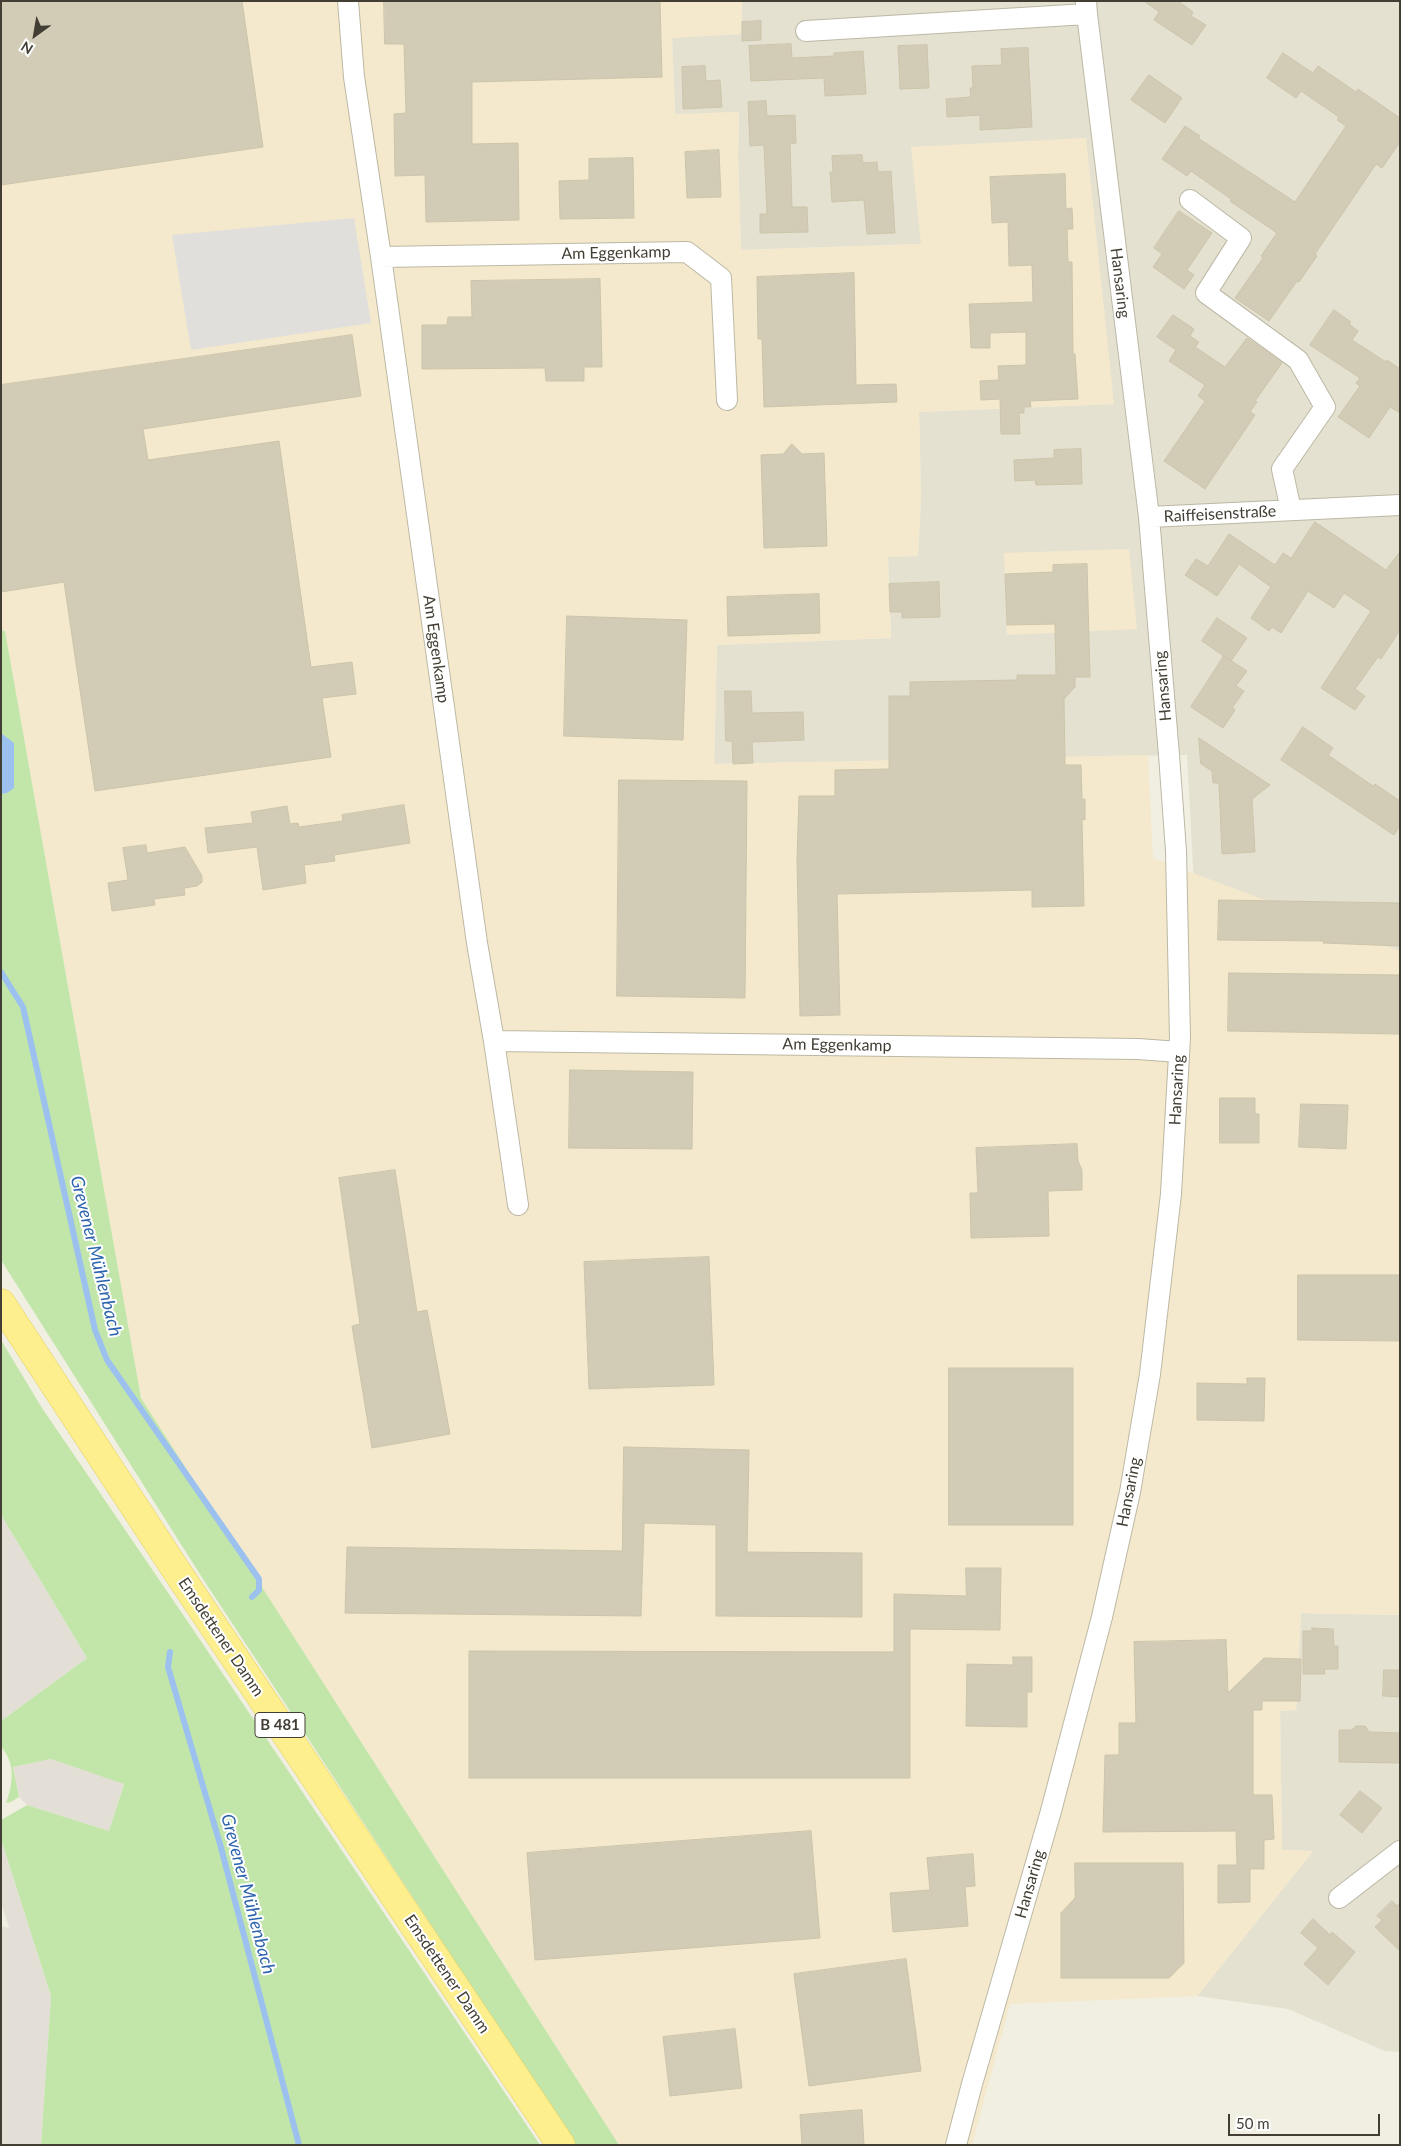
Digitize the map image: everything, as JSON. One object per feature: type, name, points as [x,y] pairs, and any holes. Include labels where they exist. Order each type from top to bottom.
[{"type":"main road","name":"Emsdettener Damm","points":[[1,1303],[174,1567],[561,2145]]},
{"type":"street","name":"Am Eggenkamp","points":[[348,1],[354,77],[477,943],[494,1041],[518,1205]]},
{"type":"street","name":"Hansaring","points":[[806,32],[1086,8],[1149,517],[1176,851],[1179,1052],[1171,1194],[1150,1374],[1130,1492],[1095,1648],[1051,1811],[956,2145]]},
{"type":"street","name":"Raiffeisenstraße","points":[[1190,200],[1241,238],[1206,293],[1298,360],[1324,407],[1282,469],[1291,510]]},
{"type":"street","name":"Am Eggenkamp","points":[[381,257],[687,252],[721,278],[727,400]]},
{"type":"street","name":"Raiffeisenstraße","points":[[1149,517],[1400,505]]},
{"type":"street","name":"Am Eggenkamp","points":[[494,1041],[1138,1049],[1179,1052]]},
{"type":"street","points":[[1339,1898],[1400,1851]]},
{"type":"shaded area","points":[[1,1],[742,1],[741,34],[672,38],[675,114],[739,112],[738,156],[741,250],[921,244],[911,147],[1086,138],[1114,404],[919,412],[921,498],[918,556],[888,557],[891,638],[717,645],[714,764],[1148,755],[1153,858],[1400,951],[1400,1615],[1301,1613],[1296,1710],[1280,1711],[1282,1850],[1313,1851],[1197,1996],[1010,2004],[972,2145],[619,2145],[141,1398],[5,631],[1,630]]},
{"type":"shaded area","points":[[742,1],[1400,1],[1400,964],[1195,960],[1193,868],[1187,755],[714,764],[717,645],[891,638],[888,557],[918,555],[921,498],[919,412],[1113,404],[921,244],[741,250],[738,156],[739,112],[675,115],[672,37],[741,34]]},
{"type":"shaded area","points":[[354,218],[371,323],[191,350],[172,235]]},
{"type":"shaded area","points":[[1129,549],[1137,629],[1007,635],[1004,553]]},
{"type":"shaded area","points":[[1,1515],[87,1658],[1,1721]]},
{"type":"shaded area","points":[[1301,1613],[1400,1615],[1400,2052],[1385,2051],[1288,2009],[1197,1996],[1313,1851],[1282,1850],[1280,1711],[1296,1710]]},
{"type":"shaded area","points":[[51,1759],[124,1783],[109,1831],[27,1805],[19,1797],[13,1767]]},
{"type":"shaded area","points":[[1,1839],[51,1996],[41,2145],[1,2145],[1,1926],[9,1928],[1,1903]]},
{"type":"green space","points":[[1,630],[5,631],[141,1398],[619,2145],[576,2145],[203,1579],[1,1260],[1,794],[7,793],[14,744],[1,733]]},
{"type":"green space","points":[[1,1340],[42,1408],[540,2145],[41,2145],[51,1996],[1,1839],[1,1820],[27,1805],[109,1831],[124,1784],[51,1759],[13,1767],[19,1797],[6,1803],[12,1774],[9,1760],[1,1747],[1,1721],[87,1658],[1,1515]]},
{"type":"water","points":[[1,733],[14,743],[14,788],[7,793],[1,794]]},
{"type":"building","points":[[1,1],[242,1],[263,147],[1,185]]},
{"type":"building","points":[[384,1],[660,1],[662,77],[472,82],[472,144],[518,143],[519,220],[426,222],[425,175],[395,176],[394,114],[406,113],[404,44],[385,44]]},
{"type":"building","points":[[1144,1],[1178,1],[1193,12],[1191,16],[1206,25],[1192,45],[1154,20],[1159,12]]},
{"type":"building","points":[[761,21],[761,40],[742,41],[742,22]]},
{"type":"building","points":[[791,44],[792,58],[834,56],[834,53],[863,51],[866,94],[825,96],[824,78],[751,81],[749,46]]},
{"type":"building","points":[[927,45],[929,88],[900,89],[898,46]]},
{"type":"building","points":[[1028,48],[1032,127],[980,130],[980,115],[947,117],[946,99],[971,97],[970,88],[973,88],[972,66],[1002,65],[1001,49]]},
{"type":"building","points":[[1283,53],[1313,73],[1318,66],[1356,92],[1358,89],[1400,118],[1400,142],[1382,168],[1376,164],[1315,254],[1317,256],[1269,321],[1235,298],[1263,258],[1261,256],[1277,233],[1230,201],[1231,199],[1191,171],[1187,176],[1162,159],[1185,126],[1200,136],[1198,138],[1295,202],[1346,126],[1337,120],[1339,117],[1301,91],[1296,98],[1267,78]]},
{"type":"building","points":[[705,66],[706,81],[720,80],[722,107],[683,109],[682,67]]},
{"type":"building","points":[[1149,75],[1182,98],[1165,123],[1131,100]]},
{"type":"building","points":[[766,101],[767,116],[795,115],[796,143],[790,144],[792,207],[807,207],[808,232],[760,233],[760,214],[767,214],[764,145],[750,146],[748,102]]},
{"type":"building","points":[[719,150],[721,197],[687,198],[685,152]]},
{"type":"building","points":[[862,155],[863,163],[877,162],[878,172],[891,171],[895,233],[867,234],[864,200],[832,202],[830,172],[833,172],[832,156]]},
{"type":"building","points":[[633,158],[634,218],[560,219],[559,181],[589,180],[589,159]]},
{"type":"building","points":[[1065,174],[1066,209],[1072,208],[1073,229],[1067,229],[1068,262],[1072,262],[1073,354],[1075,354],[1078,399],[1030,401],[1031,407],[1024,407],[1024,413],[1019,413],[1020,434],[1001,434],[1000,399],[981,400],[980,381],[999,380],[998,366],[1026,365],[1026,332],[990,333],[990,348],[971,348],[969,304],[1033,302],[1032,265],[1009,266],[1008,222],[992,223],[990,177]]},
{"type":"building","points":[[1179,211],[1212,233],[1187,270],[1194,275],[1184,289],[1153,267],[1162,254],[1154,248]]},
{"type":"building","points":[[854,273],[856,385],[896,384],[897,402],[764,407],[762,339],[758,339],[757,277]]},
{"type":"building","points":[[600,279],[602,367],[584,367],[584,381],[546,381],[545,368],[422,369],[422,325],[447,325],[448,317],[472,317],[471,281]]},
{"type":"building","points":[[1334,310],[1351,322],[1349,324],[1358,331],[1352,340],[1400,369],[1400,413],[1390,407],[1369,438],[1338,417],[1360,386],[1356,383],[1360,378],[1310,345]]},
{"type":"building","points":[[1173,315],[1194,329],[1190,336],[1199,342],[1195,347],[1225,367],[1247,338],[1282,363],[1255,401],[1257,402],[1250,412],[1255,415],[1205,489],[1164,461],[1205,401],[1198,396],[1205,385],[1169,361],[1176,350],[1157,337]]},
{"type":"building","points":[[352,335],[361,396],[143,429],[148,460],[279,441],[311,667],[352,662],[356,694],[322,698],[331,757],[95,791],[64,582],[1,592],[1,385]]},
{"type":"building","points":[[792,444],[802,454],[824,453],[827,546],[764,548],[761,455],[783,454]]},
{"type":"building","points":[[1081,449],[1082,484],[1036,485],[1035,480],[1015,481],[1014,460],[1054,458],[1054,450]]},
{"type":"building","points":[[1315,522],[1386,570],[1400,552],[1400,630],[1381,659],[1378,657],[1355,689],[1365,696],[1355,710],[1321,688],[1371,611],[1344,593],[1334,608],[1308,591],[1281,633],[1272,627],[1269,631],[1251,618],[1271,587],[1239,564],[1217,596],[1185,575],[1196,559],[1208,566],[1229,534],[1275,565],[1283,553],[1291,558]]},
{"type":"building","points":[[1087,564],[1090,677],[1075,677],[1075,687],[1064,699],[1065,765],[1081,765],[1082,799],[1085,799],[1085,820],[1082,819],[1084,906],[1032,907],[1032,890],[837,894],[840,1015],[800,1016],[797,859],[799,796],[835,796],[835,770],[889,769],[889,696],[910,696],[910,682],[1017,680],[1017,675],[1056,675],[1055,624],[1007,625],[1005,574],[1053,572],[1053,565]]},
{"type":"building","points":[[939,582],[940,617],[902,618],[902,612],[890,612],[889,584]]},
{"type":"building","points":[[819,594],[820,633],[728,636],[727,597]]},
{"type":"building","points":[[567,616],[687,620],[683,740],[564,736]]},
{"type":"building","points":[[1217,618],[1247,638],[1231,661],[1202,641]]},
{"type":"building","points":[[1224,656],[1247,671],[1236,686],[1244,691],[1232,708],[1235,710],[1223,728],[1191,707]]},
{"type":"building","points":[[725,691],[751,691],[752,713],[803,712],[804,740],[752,742],[753,763],[733,764],[732,741],[726,741]]},
{"type":"building","points":[[1303,727],[1333,748],[1328,755],[1373,786],[1375,784],[1400,801],[1400,826],[1394,835],[1281,760]]},
{"type":"building","points":[[1199,738],[1270,785],[1252,799],[1255,852],[1222,854],[1219,783],[1213,783],[1212,771],[1201,764]]},
{"type":"building","points":[[619,780],[747,781],[745,998],[617,996]]},
{"type":"building","points":[[404,805],[410,843],[334,855],[335,861],[304,865],[306,883],[263,890],[257,847],[208,853],[205,828],[253,823],[251,812],[287,806],[290,824],[298,823],[299,827],[343,821],[342,815]]},
{"type":"building","points":[[146,845],[147,853],[185,847],[202,876],[202,882],[197,886],[184,888],[185,895],[154,899],[155,905],[112,911],[108,883],[128,880],[123,848]]},
{"type":"building","points":[[1219,900],[1400,903],[1400,946],[1323,943],[1324,941],[1218,940]]},
{"type":"building","points":[[1229,973],[1400,975],[1400,1034],[1228,1031]]},
{"type":"building","points":[[570,1070],[693,1072],[692,1149],[569,1148]]},
{"type":"building","points":[[1220,1098],[1255,1098],[1255,1114],[1259,1114],[1259,1143],[1220,1143]]},
{"type":"building","points":[[1301,1104],[1348,1105],[1346,1149],[1299,1147]]},
{"type":"building","points":[[1077,1144],[1078,1161],[1082,1170],[1082,1190],[1048,1191],[1049,1236],[971,1238],[970,1193],[978,1193],[976,1148]]},
{"type":"building","points":[[395,1170],[417,1312],[427,1310],[450,1434],[372,1448],[352,1326],[360,1324],[339,1178]]},
{"type":"building","points":[[709,1257],[714,1385],[589,1389],[584,1262]]},
{"type":"building","points":[[1298,1275],[1400,1275],[1400,1341],[1298,1340]]},
{"type":"building","points":[[949,1368],[1073,1368],[1073,1525],[949,1525]]},
{"type":"building","points":[[1247,1378],[1265,1378],[1264,1421],[1197,1420],[1197,1383],[1247,1384]]},
{"type":"building","points":[[624,1447],[749,1450],[747,1552],[862,1553],[862,1617],[716,1616],[716,1525],[644,1523],[641,1616],[345,1613],[347,1547],[622,1551]]},
{"type":"building","points":[[966,1568],[1001,1568],[1000,1630],[910,1629],[910,1778],[469,1778],[469,1651],[894,1652],[894,1594],[966,1596]]},
{"type":"building","points":[[1312,1628],[1333,1629],[1334,1646],[1338,1646],[1338,1669],[1324,1669],[1325,1674],[1303,1674],[1303,1631],[1312,1631]]},
{"type":"building","points":[[1226,1640],[1228,1693],[1264,1658],[1301,1659],[1300,1701],[1262,1701],[1262,1710],[1253,1710],[1253,1795],[1272,1795],[1274,1839],[1264,1840],[1264,1869],[1250,1869],[1250,1902],[1218,1903],[1218,1865],[1237,1865],[1236,1831],[1103,1832],[1105,1755],[1119,1755],[1119,1723],[1136,1723],[1134,1642]]},
{"type":"building","points":[[1013,1657],[1032,1657],[1032,1692],[1027,1692],[1027,1727],[966,1726],[967,1664],[1013,1665]]},
{"type":"building","points":[[1384,1670],[1400,1670],[1400,1697],[1383,1696]]},
{"type":"building","points":[[1356,1726],[1365,1726],[1369,1732],[1400,1733],[1400,1763],[1339,1762],[1339,1730],[1352,1730]]},
{"type":"building","points":[[1360,1791],[1382,1808],[1362,1833],[1340,1815]]},
{"type":"building","points":[[811,1831],[820,1938],[535,1960],[527,1853]]},
{"type":"building","points":[[973,1854],[975,1886],[965,1887],[968,1926],[893,1932],[890,1893],[930,1890],[927,1858]]},
{"type":"building","points":[[1075,1863],[1183,1863],[1184,1963],[1169,1978],[1061,1978],[1061,1913],[1075,1898]]},
{"type":"building","points":[[1392,1901],[1397,1906],[1400,1903],[1400,1951],[1375,1927],[1382,1920],[1377,1916]]},
{"type":"building","points":[[1313,1919],[1330,1935],[1332,1932],[1355,1952],[1328,1985],[1304,1964],[1318,1948],[1301,1933]]},
{"type":"building","points":[[906,1959],[921,2071],[809,2086],[794,1974]]},
{"type":"building","points":[[735,2029],[742,2088],[670,2096],[663,2037]]},
{"type":"building","points":[[862,2110],[864,2145],[802,2145],[800,2115]]},
{"type":"waterway","name":"Grevener Mühlenbach","points":[[1,972],[23,1007],[95,1330],[107,1360],[259,1579],[259,1590],[252,1597]]},
{"type":"waterway","name":"Grevener Mühlenbach","points":[[170,1652],[168,1667],[220,1844],[299,2145]]}]
